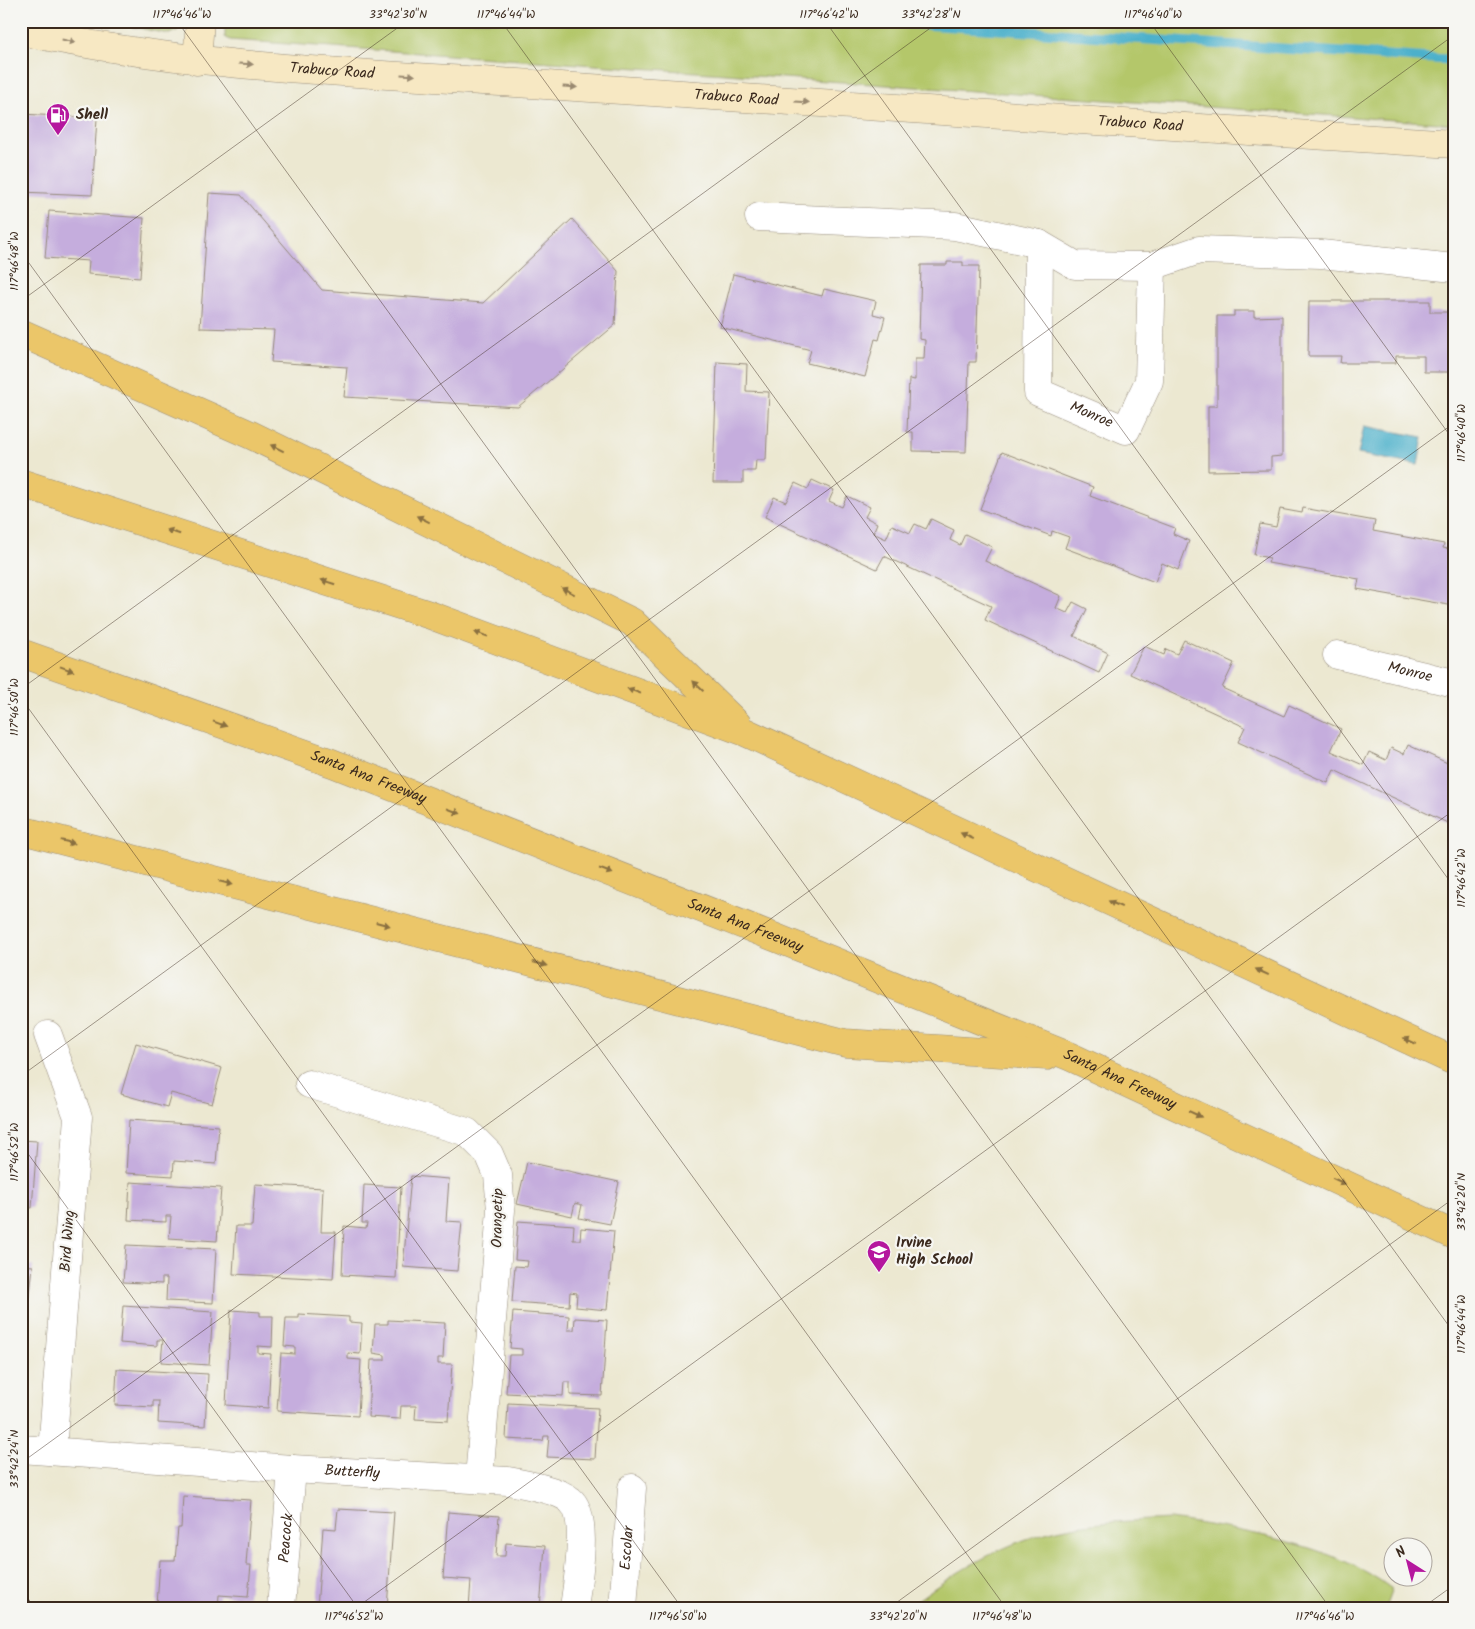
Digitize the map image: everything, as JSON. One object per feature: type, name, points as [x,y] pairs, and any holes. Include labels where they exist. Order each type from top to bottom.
[{"type":"highway","points":[[21,333],[251,435],[632,622],[745,732]]},
{"type":"highway","points":[[21,483],[430,615],[745,732],[1454,1061]]},
{"type":"highway","name":"Santa Ana Freeway","points":[[21,653],[341,767],[780,939],[1071,1057],[1454,1235]]},
{"type":"highway","points":[[21,830],[845,1043],[1071,1057]]},
{"type":"main road","points":[[197,61],[200,21]]},
{"type":"main road","name":"Trabuco Road","points":[[21,31],[69,41],[197,61],[700,96],[1454,144]]},
{"type":"street","points":[[759,217],[955,226],[1039,244],[1075,265],[1152,266],[1199,250],[1321,254],[1454,268]]},
{"type":"street","name":"Monroe","points":[[1039,244],[1038,392],[1126,430],[1149,381],[1152,266]]},
{"type":"street","name":"Monroe","points":[[1337,655],[1454,683]]},
{"type":"street","name":"Bird Wing","points":[[48,1036],[78,1117],[52,1451]]},
{"type":"street","name":"Orangetip","points":[[309,1084],[467,1132],[489,1154],[498,1175],[501,1210],[480,1479]]},
{"type":"street","name":"Butterfly","points":[[21,1449],[292,1469],[508,1481],[535,1486],[570,1499],[579,1510],[582,1524],[574,1608]]},
{"type":"street","name":"Peacock","points":[[281,1608],[292,1469]]},
{"type":"street","name":"Escolar","points":[[622,1608],[632,1488]]},
{"type":"green space","points":[[104,21],[177,21],[177,31],[169,34]]},
{"type":"green space","points":[[225,21],[1454,21],[1454,124],[230,40],[225,37]]},
{"type":"green space","points":[[1170,1519],[1227,1528],[1286,1541],[1343,1561],[1369,1574],[1382,1582],[1382,1586],[1387,1586],[1392,1589],[1385,1608],[907,1608],[963,1570],[1024,1540],[1067,1528],[1118,1522]]},
{"type":"water","points":[[1364,426],[1423,437],[1418,465],[1358,454]]},
{"type":"building","name":"Shell","points":[[21,114],[97,118],[92,195],[21,192]]},
{"type":"building","points":[[209,193],[241,195],[322,290],[483,303],[572,219],[618,271],[615,325],[518,407],[344,397],[347,367],[271,362],[274,330],[200,328]]},
{"type":"building","points":[[49,211],[144,218],[140,278],[88,274],[89,261],[45,258]]},
{"type":"building","points":[[947,262],[963,262],[963,266],[979,266],[976,362],[969,362],[966,452],[913,451],[913,432],[907,432],[909,379],[915,380],[915,359],[924,359],[925,340],[919,339],[921,265],[947,265]]},
{"type":"building","points":[[733,274],[822,296],[824,289],[876,301],[873,314],[885,317],[879,340],[875,339],[865,377],[807,363],[811,350],[720,327]]},
{"type":"building","points":[[1309,301],[1430,301],[1430,312],[1454,312],[1454,372],[1424,372],[1424,356],[1396,356],[1396,363],[1340,363],[1341,356],[1308,356]]},
{"type":"building","points":[[1234,311],[1254,311],[1254,317],[1282,316],[1282,456],[1271,457],[1271,470],[1208,471],[1208,406],[1217,406],[1217,316],[1234,316]]},
{"type":"building","points":[[717,362],[747,364],[746,391],[769,392],[766,460],[756,460],[755,471],[743,471],[743,483],[713,483]]},
{"type":"building","points":[[1002,452],[1093,487],[1090,496],[1175,528],[1173,534],[1189,541],[1178,570],[1162,563],[1155,582],[1065,548],[1069,537],[1052,531],[1051,536],[980,509]]},
{"type":"building","points":[[812,480],[834,490],[829,501],[842,507],[847,496],[870,507],[865,517],[877,523],[873,533],[886,539],[892,525],[910,533],[915,524],[926,529],[931,519],[954,530],[950,540],[960,545],[965,534],[992,547],[985,561],[1061,596],[1056,608],[1067,613],[1073,602],[1087,609],[1074,636],[1108,653],[1099,673],[985,620],[991,606],[884,556],[877,569],[765,517],[774,497],[786,502],[795,483],[808,489]]},
{"type":"building","points":[[1303,508],[1375,521],[1373,531],[1444,544],[1443,548],[1454,550],[1454,606],[1357,589],[1359,579],[1268,563],[1270,558],[1254,555],[1260,524],[1276,527],[1280,509],[1302,513]]},
{"type":"building","points":[[1184,640],[1234,663],[1222,688],[1284,716],[1289,705],[1341,729],[1331,751],[1363,765],[1369,752],[1386,760],[1391,748],[1404,754],[1408,745],[1454,766],[1454,826],[1334,770],[1328,783],[1238,742],[1245,727],[1130,674],[1144,646],[1164,655],[1166,649],[1177,654]]},
{"type":"building","points":[[136,1043],[222,1068],[212,1104],[171,1093],[167,1107],[121,1094]]},
{"type":"building","points":[[129,1120],[219,1126],[216,1164],[174,1161],[173,1176],[126,1173]]},
{"type":"building","points":[[21,1140],[37,1141],[32,1208],[21,1207]]},
{"type":"building","points":[[527,1162],[619,1182],[610,1224],[579,1218],[582,1205],[575,1203],[572,1216],[517,1204]]},
{"type":"building","points":[[411,1176],[449,1179],[446,1221],[462,1222],[457,1271],[403,1267]]},
{"type":"building","points":[[130,1182],[221,1188],[217,1241],[169,1238],[171,1216],[166,1216],[166,1222],[128,1220]]},
{"type":"building","points":[[255,1184],[323,1188],[321,1232],[336,1232],[333,1279],[233,1274],[236,1226],[252,1226]]},
{"type":"building","points":[[364,1185],[401,1187],[396,1278],[342,1275],[344,1226],[366,1228],[367,1223],[362,1223]]},
{"type":"building","points":[[518,1221],[574,1225],[573,1240],[580,1240],[581,1228],[614,1231],[607,1310],[576,1307],[577,1293],[570,1292],[569,1306],[512,1302],[515,1266],[527,1267],[528,1261],[515,1260]]},
{"type":"building","points":[[126,1245],[216,1249],[213,1303],[166,1301],[167,1278],[162,1278],[162,1284],[123,1282]]},
{"type":"building","points":[[21,1265],[33,1266],[26,1331],[21,1331]]},
{"type":"building","points":[[123,1306],[213,1312],[209,1365],[161,1362],[163,1340],[157,1340],[157,1346],[120,1343]]},
{"type":"building","points":[[231,1310],[260,1312],[260,1316],[273,1316],[272,1347],[258,1346],[258,1353],[271,1354],[268,1408],[226,1405]]},
{"type":"building","points":[[513,1312],[569,1316],[568,1330],[574,1330],[575,1318],[607,1320],[602,1396],[570,1395],[570,1382],[564,1382],[563,1396],[506,1393],[509,1355],[522,1355],[522,1349],[510,1348]]},
{"type":"building","points":[[299,1314],[349,1317],[349,1322],[362,1323],[360,1354],[348,1353],[348,1359],[361,1360],[358,1416],[277,1411],[281,1353],[295,1354],[295,1347],[284,1346],[286,1318],[299,1318]]},
{"type":"building","points":[[388,1320],[445,1323],[443,1358],[438,1358],[438,1364],[452,1364],[448,1421],[415,1419],[416,1406],[401,1406],[400,1419],[368,1417],[371,1360],[385,1360],[385,1355],[373,1353],[375,1324],[388,1324]]},
{"type":"building","points":[[117,1369],[208,1374],[205,1426],[158,1423],[159,1401],[153,1401],[153,1407],[115,1405]]},
{"type":"building","points":[[508,1403],[598,1408],[595,1459],[547,1457],[549,1436],[544,1436],[543,1441],[506,1439]]},
{"type":"building","points":[[183,1496],[251,1500],[246,1565],[251,1565],[248,1597],[219,1595],[218,1608],[157,1606],[160,1560],[175,1560],[178,1528],[181,1528]]},
{"type":"building","points":[[338,1509],[394,1512],[387,1608],[317,1608],[323,1528],[336,1529]]},
{"type":"building","points":[[448,1512],[499,1516],[496,1556],[505,1556],[506,1543],[545,1546],[540,1608],[469,1608],[471,1580],[443,1578]]},
{"type":"waterway","points":[[871,21],[1454,60]]},
{"type":"place","name":"Shell","points":[[58,136]]},
{"type":"place","name":"Irvine High School","points":[[879,1273]]}]
